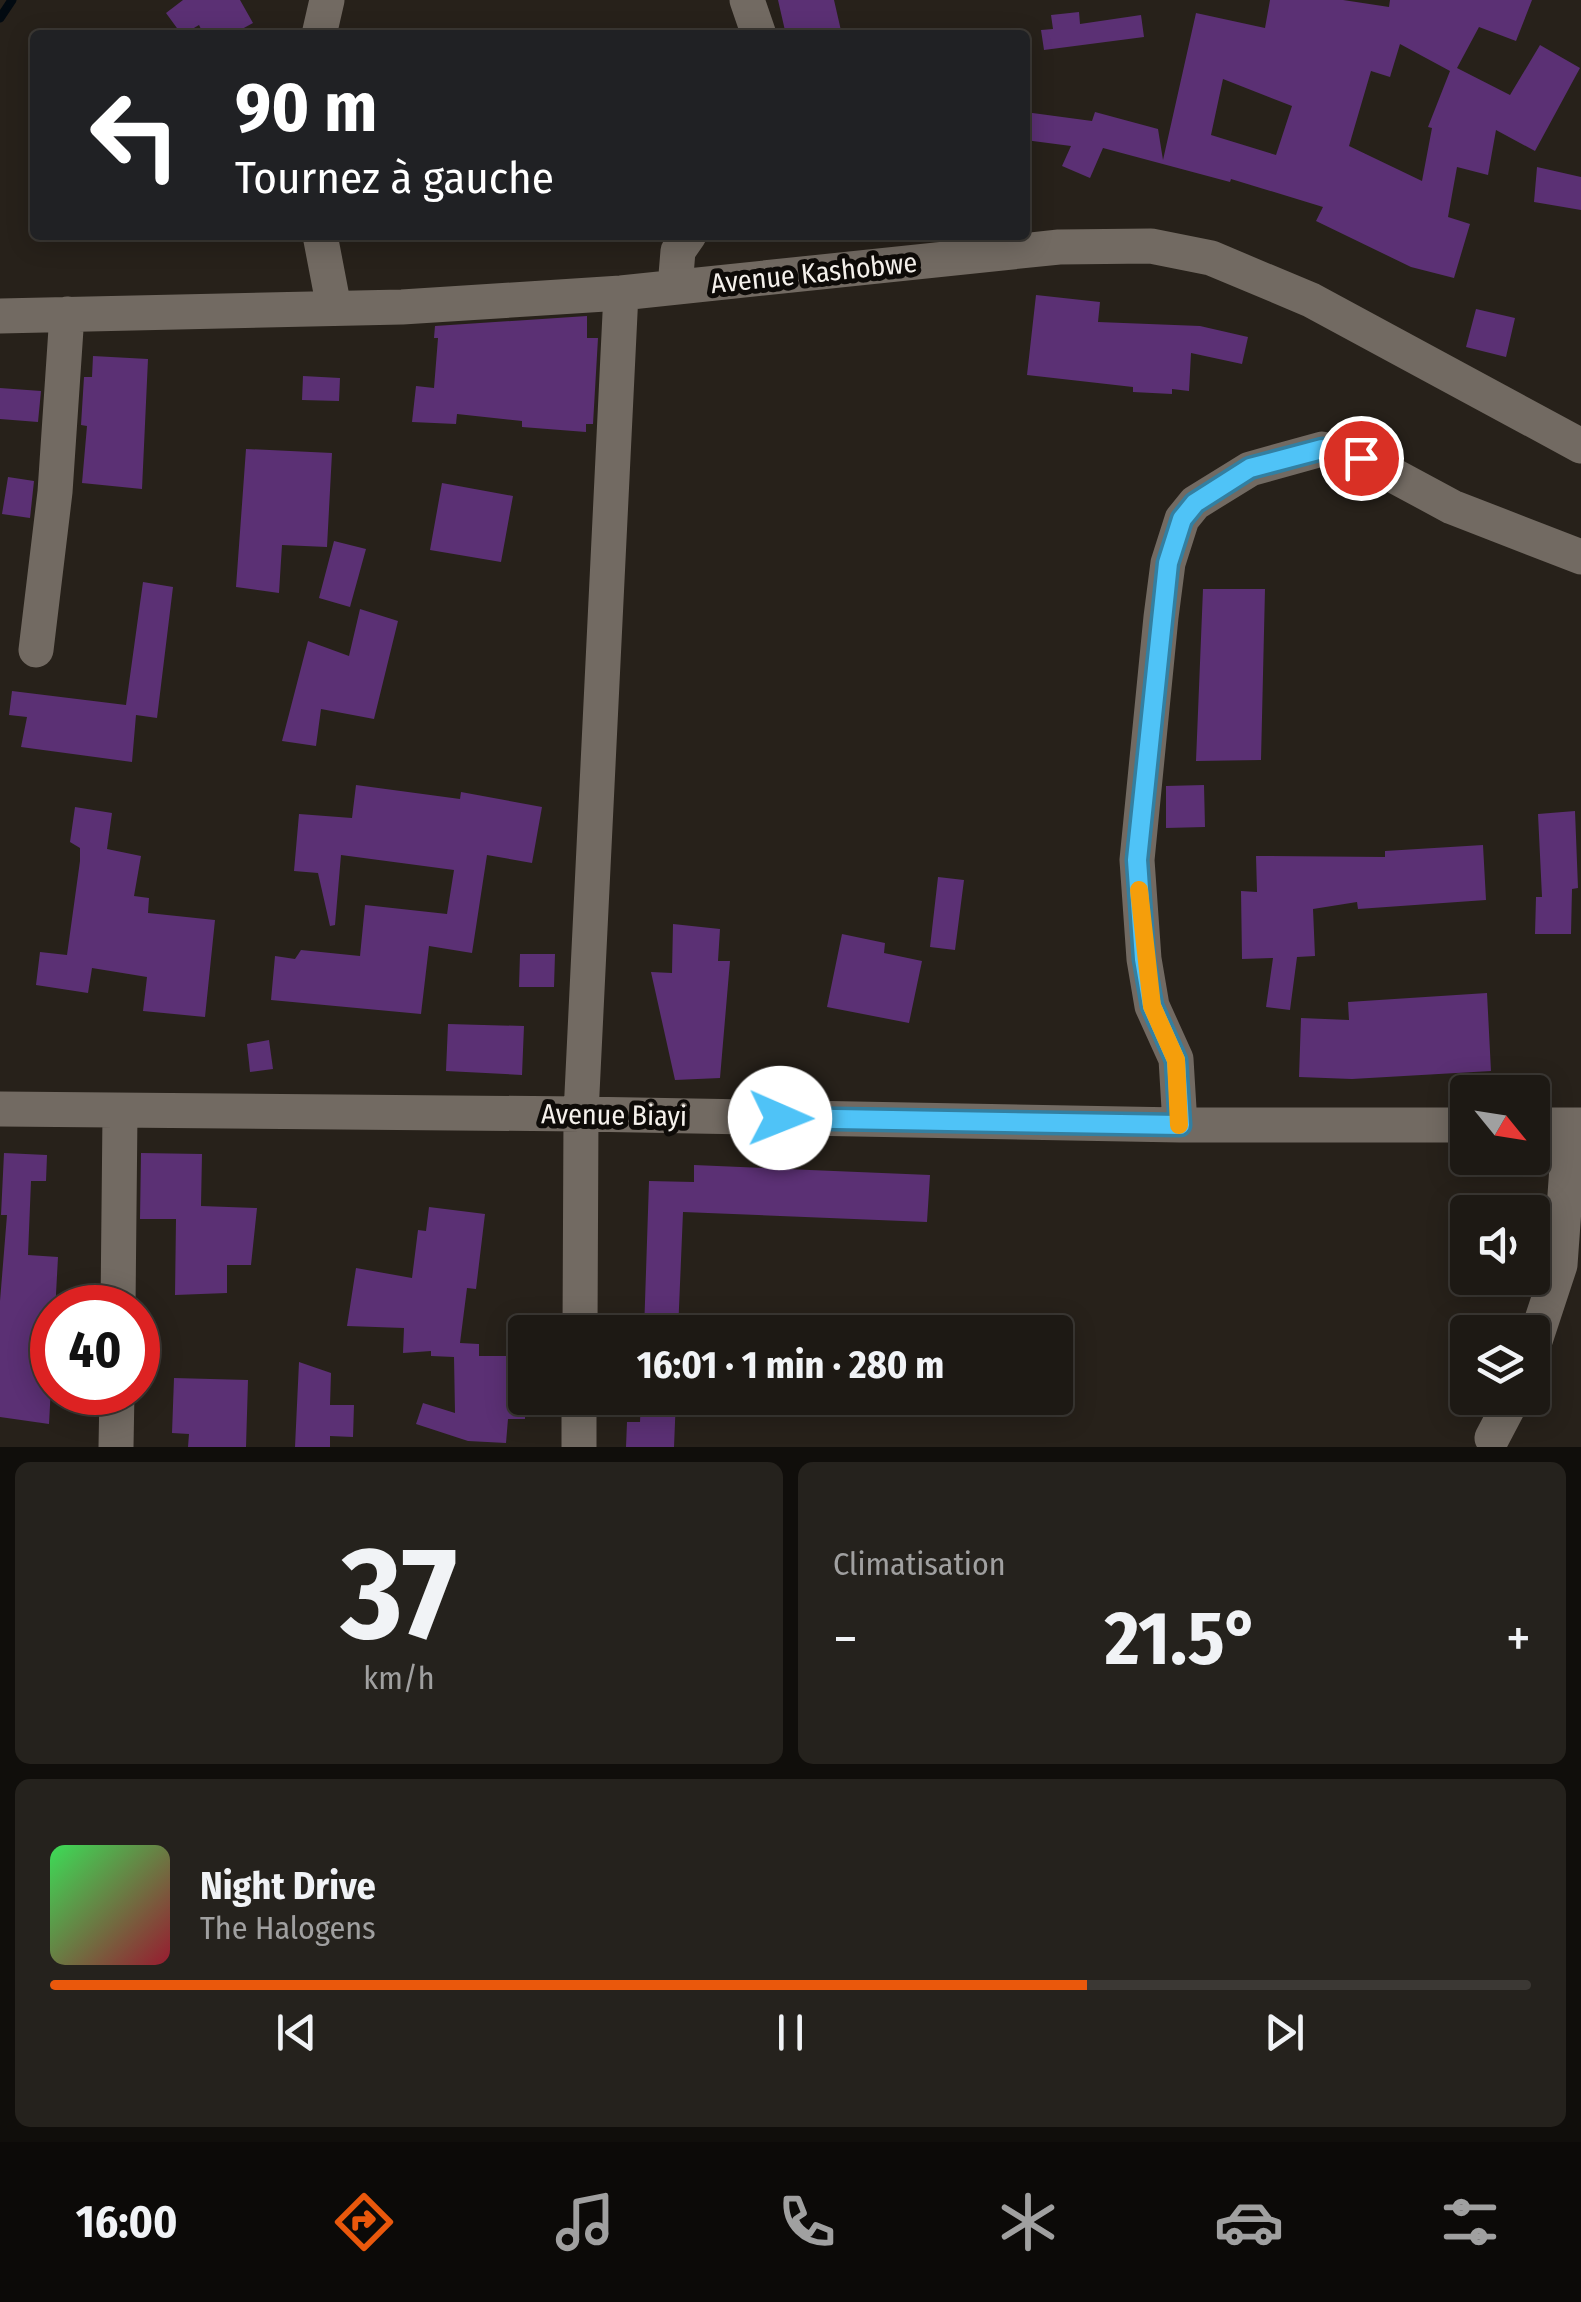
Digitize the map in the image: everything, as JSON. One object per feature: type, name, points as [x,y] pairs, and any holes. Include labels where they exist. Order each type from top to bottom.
[{"type":"street","points":[[320,30],[327,0]]},
{"type":"street","points":[[748,0],[757,30]]},
{"type":"street","points":[[321,240],[334,308]]},
{"type":"street","points":[[675,287],[678,251],[686,240]]},
{"type":"street","name":"Avenue Kashobwe","points":[[0,316],[334,308],[620,293],[1059,248],[1151,246],[1212,258],[1311,300],[1581,446]]},
{"type":"street","points":[[580,1315],[581,1114],[620,293]]},
{"type":"street","points":[[36,650],[55,492],[67,314]]},
{"type":"street","points":[[1180,1125],[1176,1060],[1152,1006],[1144,959],[1137,860],[1168,563],[1182,519],[1195,503],[1250,468],[1322,449],[1361,458],[1452,507],[1581,557]]},
{"type":"street","name":"Avenue Biayi","points":[[0,1109],[1450,1125]]},
{"type":"street","points":[[118,1285],[120,1113]]},
{"type":"street","points":[[1544,1315],[1560,1265],[1576,1125],[1550,1125]]},
{"type":"street","points":[[116,1447],[117,1415]]},
{"type":"street","points":[[579,1415],[579,1447]]},
{"type":"street","points":[[1492,1438],[1504,1415]]},
{"type":"building","points":[[183,0],[240,0],[253,23],[240,30],[202,30],[199,25],[178,30],[166,13]]},
{"type":"building","points":[[778,0],[834,0],[841,30],[785,30]]},
{"type":"building","points":[[1270,0],[1343,0],[1389,7],[1390,0],[1532,0],[1516,41],[1479,27],[1457,68],[1510,95],[1540,45],[1580,68],[1535,151],[1496,130],[1488,175],[1457,167],[1448,217],[1470,224],[1454,278],[1411,267],[1316,221],[1323,207],[1231,179],[1230,182],[1103,148],[1090,178],[1062,166],[1071,146],[1030,141],[1030,113],[1092,121],[1095,112],[1158,129],[1163,160],[1196,13],[1265,28]],"holes":[[[1400,44],[1450,71],[1428,127],[1432,128],[1422,181],[1349,146],[1371,71],[1390,77]],[[1223,79],[1292,106],[1276,155],[1211,135]]]},
{"type":"building","points":[[1079,12],[1080,24],[1141,15],[1144,37],[1044,50],[1041,30],[1053,29],[1051,15]]},
{"type":"building","points":[[1537,167],[1581,177],[1581,210],[1534,202]]},
{"type":"building","points":[[1036,295],[1100,302],[1098,322],[1200,326],[1248,337],[1242,364],[1191,353],[1189,391],[1172,389],[1172,394],[1133,392],[1133,387],[1027,375]]},
{"type":"building","points":[[1476,309],[1515,318],[1506,357],[1466,347]]},
{"type":"building","points":[[587,316],[587,338],[598,338],[593,424],[586,424],[586,432],[522,427],[522,421],[457,414],[456,424],[412,422],[416,386],[434,388],[438,338],[434,338],[435,326]]},
{"type":"building","points":[[93,356],[148,359],[142,489],[82,483],[87,426],[81,425],[84,377],[92,377]]},
{"type":"building","points":[[303,376],[340,378],[339,401],[302,400]]},
{"type":"building","points":[[0,388],[41,391],[38,422],[0,419]]},
{"type":"building","points":[[246,449],[332,453],[327,547],[282,545],[279,593],[236,587]]},
{"type":"building","points":[[8,477],[34,481],[30,518],[2,514]]},
{"type":"building","points":[[442,483],[513,496],[501,562],[430,550]]},
{"type":"building","points":[[334,541],[366,549],[350,607],[319,598]]},
{"type":"building","points":[[143,582],[173,587],[157,718],[136,715],[132,762],[21,747],[27,717],[9,715],[12,691],[126,705]]},
{"type":"building","points":[[1203,589],[1265,589],[1261,760],[1196,761]]},
{"type":"building","points":[[360,609],[398,621],[374,719],[321,709],[316,746],[282,741],[308,641],[349,656]]},
{"type":"building","points":[[356,785],[460,799],[461,792],[542,807],[532,863],[487,855],[472,953],[429,946],[421,1014],[271,1000],[275,956],[295,959],[301,950],[360,956],[365,905],[447,914],[454,870],[341,855],[335,925],[330,926],[318,873],[294,871],[299,814],[352,818]]},
{"type":"building","points":[[1204,785],[1205,827],[1166,828],[1166,786]]},
{"type":"building","points":[[75,807],[112,813],[107,849],[141,856],[134,896],[149,898],[148,913],[215,920],[205,1017],[143,1011],[147,977],[92,968],[88,993],[36,985],[40,952],[67,955],[80,861],[80,848],[70,842]]},
{"type":"building","points":[[1575,811],[1578,888],[1572,889],[1571,934],[1535,934],[1536,897],[1542,897],[1538,814]]},
{"type":"building","points":[[1483,845],[1486,900],[1358,909],[1357,902],[1313,909],[1315,956],[1297,957],[1290,1010],[1266,1007],[1273,958],[1242,959],[1241,891],[1257,892],[1256,856],[1385,857],[1385,851]]},
{"type":"building","points":[[938,877],[964,880],[955,950],[930,947]]},
{"type":"building","points":[[673,924],[720,929],[718,961],[730,961],[720,1078],[675,1080],[651,972],[672,973]]},
{"type":"building","points":[[842,934],[885,943],[884,953],[922,961],[909,1023],[827,1007]]},
{"type":"building","points":[[520,954],[555,954],[554,987],[519,987]]},
{"type":"building","points":[[1487,993],[1491,1071],[1352,1079],[1299,1077],[1301,1018],[1349,1020],[1348,1002]]},
{"type":"building","points":[[448,1024],[524,1026],[522,1075],[446,1071]]},
{"type":"building","points":[[269,1040],[273,1069],[250,1072],[247,1044]]},
{"type":"building","points":[[4,1153],[47,1155],[46,1181],[31,1181],[28,1255],[58,1257],[56,1285],[30,1285],[30,1415],[49,1415],[49,1424],[0,1417],[0,1301],[7,1215],[1,1215]]},
{"type":"building","points":[[141,1153],[202,1154],[201,1206],[257,1208],[251,1265],[227,1265],[227,1293],[175,1295],[176,1219],[140,1219]]},
{"type":"building","points":[[694,1165],[930,1175],[927,1222],[683,1212],[679,1315],[645,1315],[649,1181],[694,1182]]},
{"type":"building","points":[[429,1207],[485,1214],[476,1289],[467,1288],[460,1343],[479,1344],[479,1356],[508,1356],[508,1415],[525,1415],[525,1419],[508,1419],[506,1443],[468,1441],[416,1424],[423,1403],[455,1413],[454,1357],[431,1356],[431,1351],[403,1353],[404,1328],[347,1326],[356,1268],[412,1278],[418,1230],[426,1231]]},
{"type":"building","points":[[299,1362],[331,1373],[330,1405],[354,1405],[353,1437],[330,1436],[330,1447],[295,1447]]},
{"type":"building","points":[[174,1378],[248,1380],[246,1447],[188,1447],[189,1434],[172,1433]]},
{"type":"building","points":[[640,1415],[675,1415],[674,1447],[626,1447],[627,1422],[640,1422]]},
{"type":"waterway","points":[[0,18],[12,0]]},
{"type":"slow traffic","points":[[1139,890],[1152,1006],[1176,1060],[1179,1125]]},
{"type":"route","points":[[780,1118],[1180,1125],[1176,1060],[1152,1006],[1144,959],[1137,860],[1168,563],[1182,519],[1195,503],[1250,468],[1322,449],[1361,458]]}]
